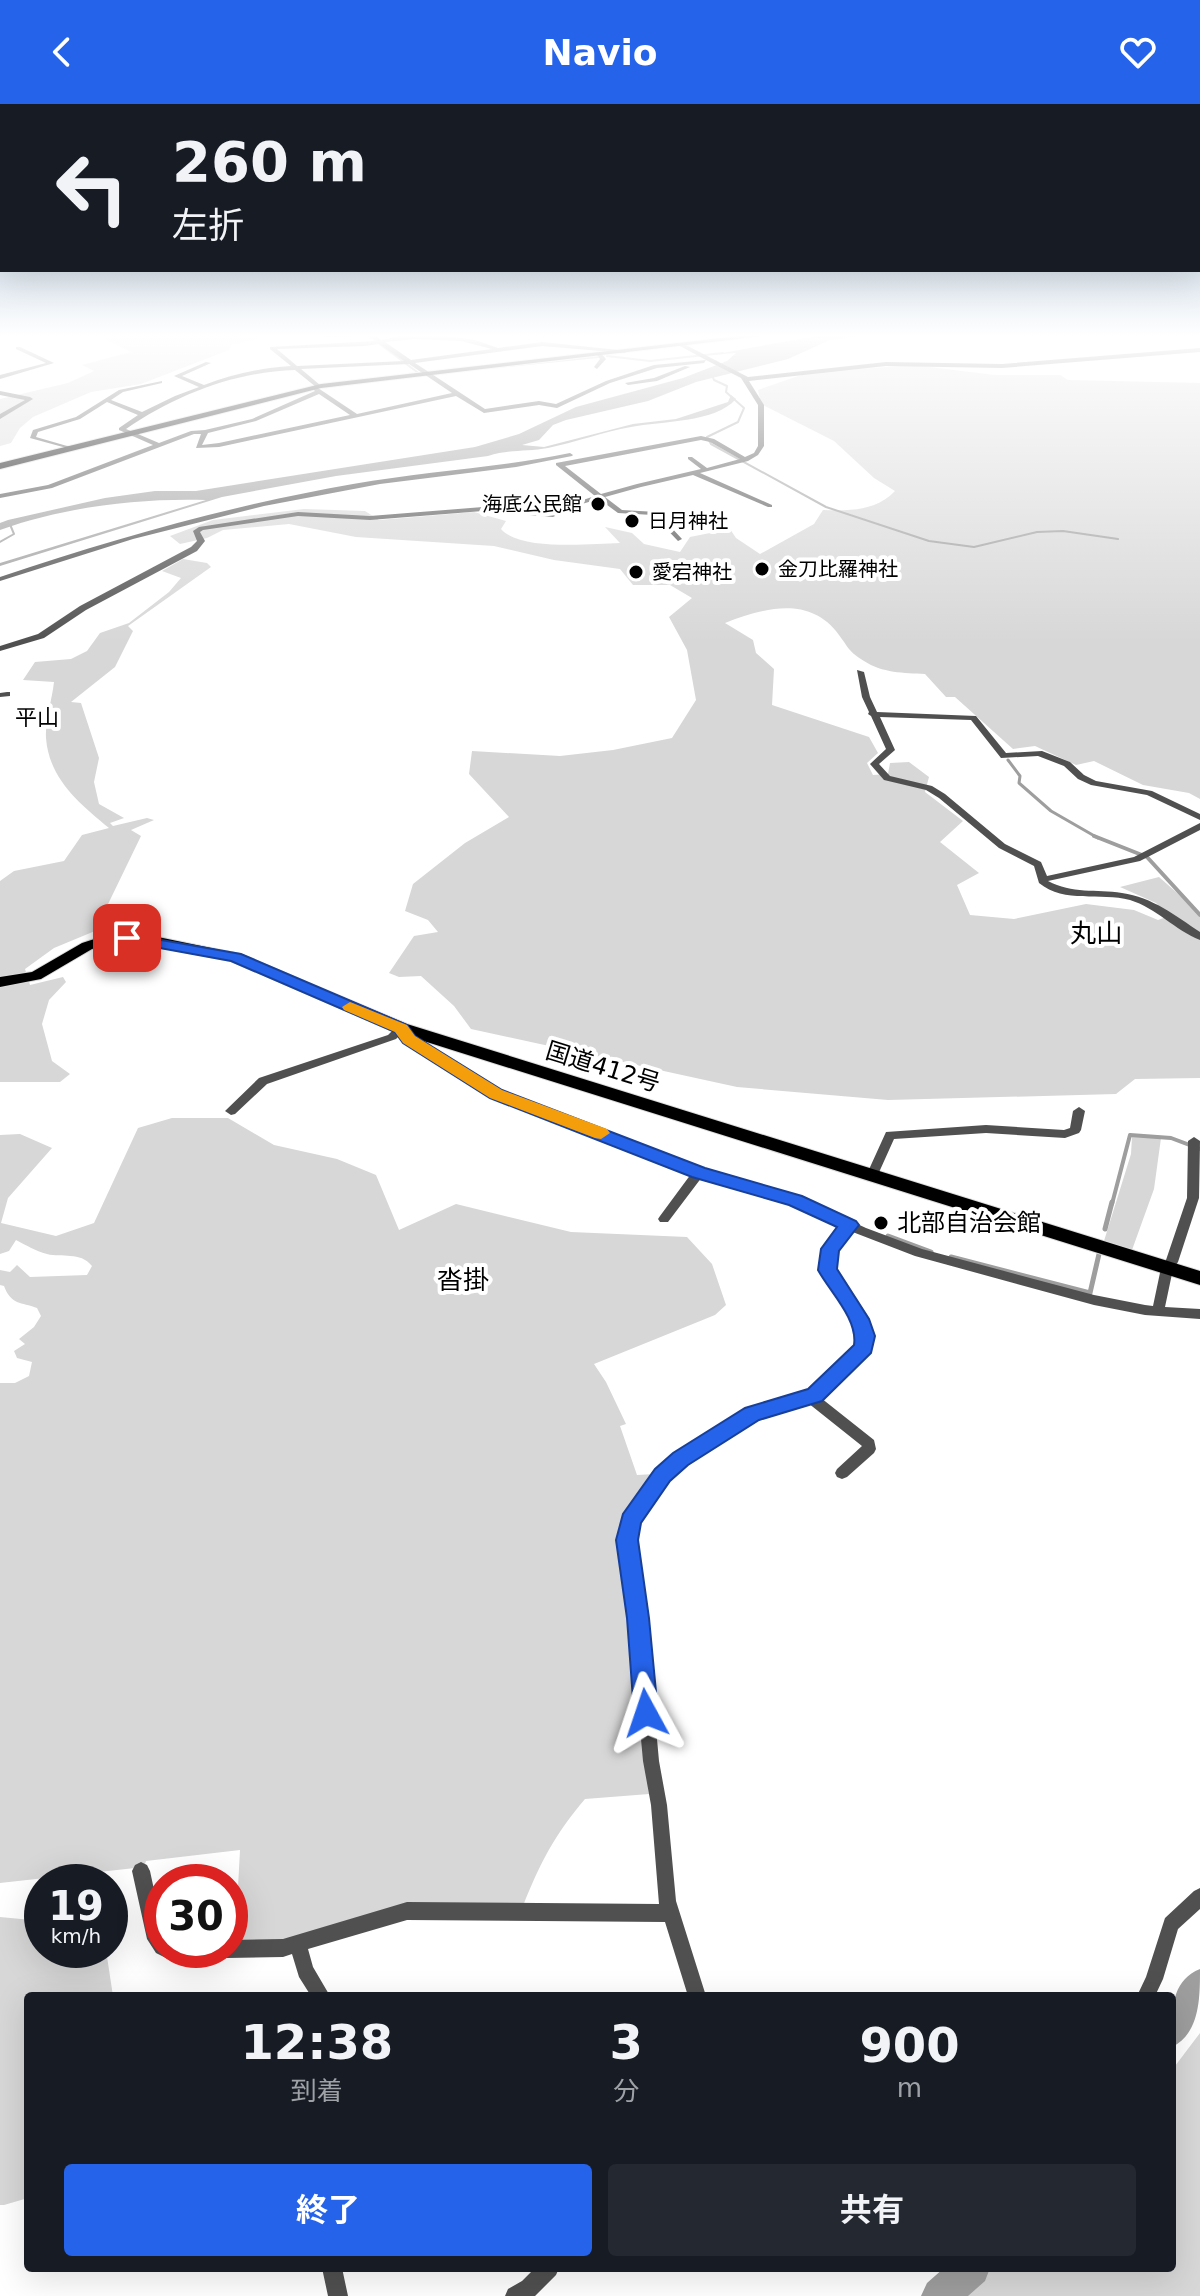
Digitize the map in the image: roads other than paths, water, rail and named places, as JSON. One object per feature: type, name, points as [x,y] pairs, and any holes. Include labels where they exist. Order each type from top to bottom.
[{"type":"highway","name":"国道412号","points":[[0,982],[36,976],[87,946],[127,938],[235,957],[401,1028],[1200,1278]]},
{"type":"main road","points":[[0,466],[114,438]]},
{"type":"street","points":[[34,438],[72,449]]},
{"type":"street","points":[[66,438],[83,446]]},
{"type":"street","points":[[142,438],[158,445]]},
{"type":"street","points":[[0,496],[50,487],[176,438]]},
{"type":"street","points":[[202,438],[198,447],[242,438]]},
{"type":"street","points":[[559,465],[699,438]]},
{"type":"street","points":[[703,438],[746,460]]},
{"type":"street","points":[[0,649],[41,636],[83,608],[194,549],[201,541],[196,531],[201,528],[298,514],[370,518],[483,509],[553,515],[600,497],[746,460],[756,454],[761,438]]},
{"type":"street","points":[[0,579],[187,523],[340,488],[570,455]]},
{"type":"street","points":[[690,459],[706,470]]},
{"type":"street","points":[[552,460],[620,512],[655,513],[678,539]]},
{"type":"street","points":[[694,473],[770,506]]},
{"type":"street","points":[[860,672],[872,714],[891,750],[874,764],[887,778],[929,788],[942,796],[1002,846],[1038,864],[1042,880],[1059,892],[1125,896],[1161,911],[1200,937]]},
{"type":"street","points":[[872,714],[973,718],[1004,756],[1037,752],[1067,764],[1081,777],[1094,783],[1149,793],[1200,817]]},
{"type":"street","points":[[1042,880],[1137,859],[1200,826]]},
{"type":"street","points":[[231,1111],[263,1081],[392,1037],[401,1028],[409,1040],[496,1094],[699,1172],[795,1200],[849,1225],[948,1262],[1094,1300],[1158,1311],[1200,1314]]},
{"type":"street","points":[[872,1176],[890,1135],[986,1129],[1065,1134],[1075,1130],[1079,1111]]},
{"type":"street","points":[[1158,1311],[1167,1268],[1172,1262],[1193,1198],[1193,1144]]},
{"type":"street","points":[[664,1219],[699,1172]]},
{"type":"street","points":[[696,1992],[670,1913],[659,1805],[648,1737],[628,1528],[662,1475],[680,1459],[743,1419],[810,1397],[865,1346],[865,1332],[859,1319],[827,1270],[830,1249],[849,1225]]},
{"type":"street","points":[[810,1397],[869,1444],[869,1449],[842,1473]]},
{"type":"street","points":[[141,1871],[144,1885]]},
{"type":"street","points":[[1148,1992],[1171,1924],[1200,1897]]},
{"type":"street","points":[[248,1949],[298,1944],[407,1911],[670,1913]]},
{"type":"street","points":[[298,1944],[305,1971],[318,1992]]},
{"type":"street","points":[[333,2272],[338,2296]]},
{"type":"street","points":[[515,2296],[529,2288],[545,2272]]},
{"type":"waterway","points":[[708,438],[711,444],[826,507],[929,541],[974,547],[1037,532],[1063,531],[1118,539]]},
{"type":"waterway","points":[[0,542],[14,534],[9,522]]},
{"type":"waterway","points":[[1008,760],[1020,776],[1019,783],[1051,811],[1096,837]]},
{"type":"waterway","points":[[1096,837],[1147,857],[1200,915]]},
{"type":"waterway","points":[[1112,1204],[1130,1135],[1171,1138],[1200,1149]]},
{"type":"waterway","points":[[1105,1229],[1112,1202]]},
{"type":"waterway","points":[[888,1236],[931,1252]]},
{"type":"waterway","points":[[951,1257],[1090,1293],[1099,1254]]},
{"type":"waterway","points":[[1176,2024],[1200,1985]]},
{"type":"waterway","points":[[940,2296],[967,2272]]},
{"type":"place","name":"海底公民館","points":[[598,504]]},
{"type":"place","name":"日月神社","points":[[632,521]]},
{"type":"place","name":"金刀比羅神社","points":[[762,569]]},
{"type":"place","name":"愛宕神社","points":[[636,572]]},
{"type":"place","name":"北部自治会館","points":[[881,1223]]},
{"type":"district","name":"平山","points":[[37,717]]},
{"type":"district","name":"丸山","points":[[1096,933]]},
{"type":"district","name":"沓掛","points":[[463,1280]]}]
